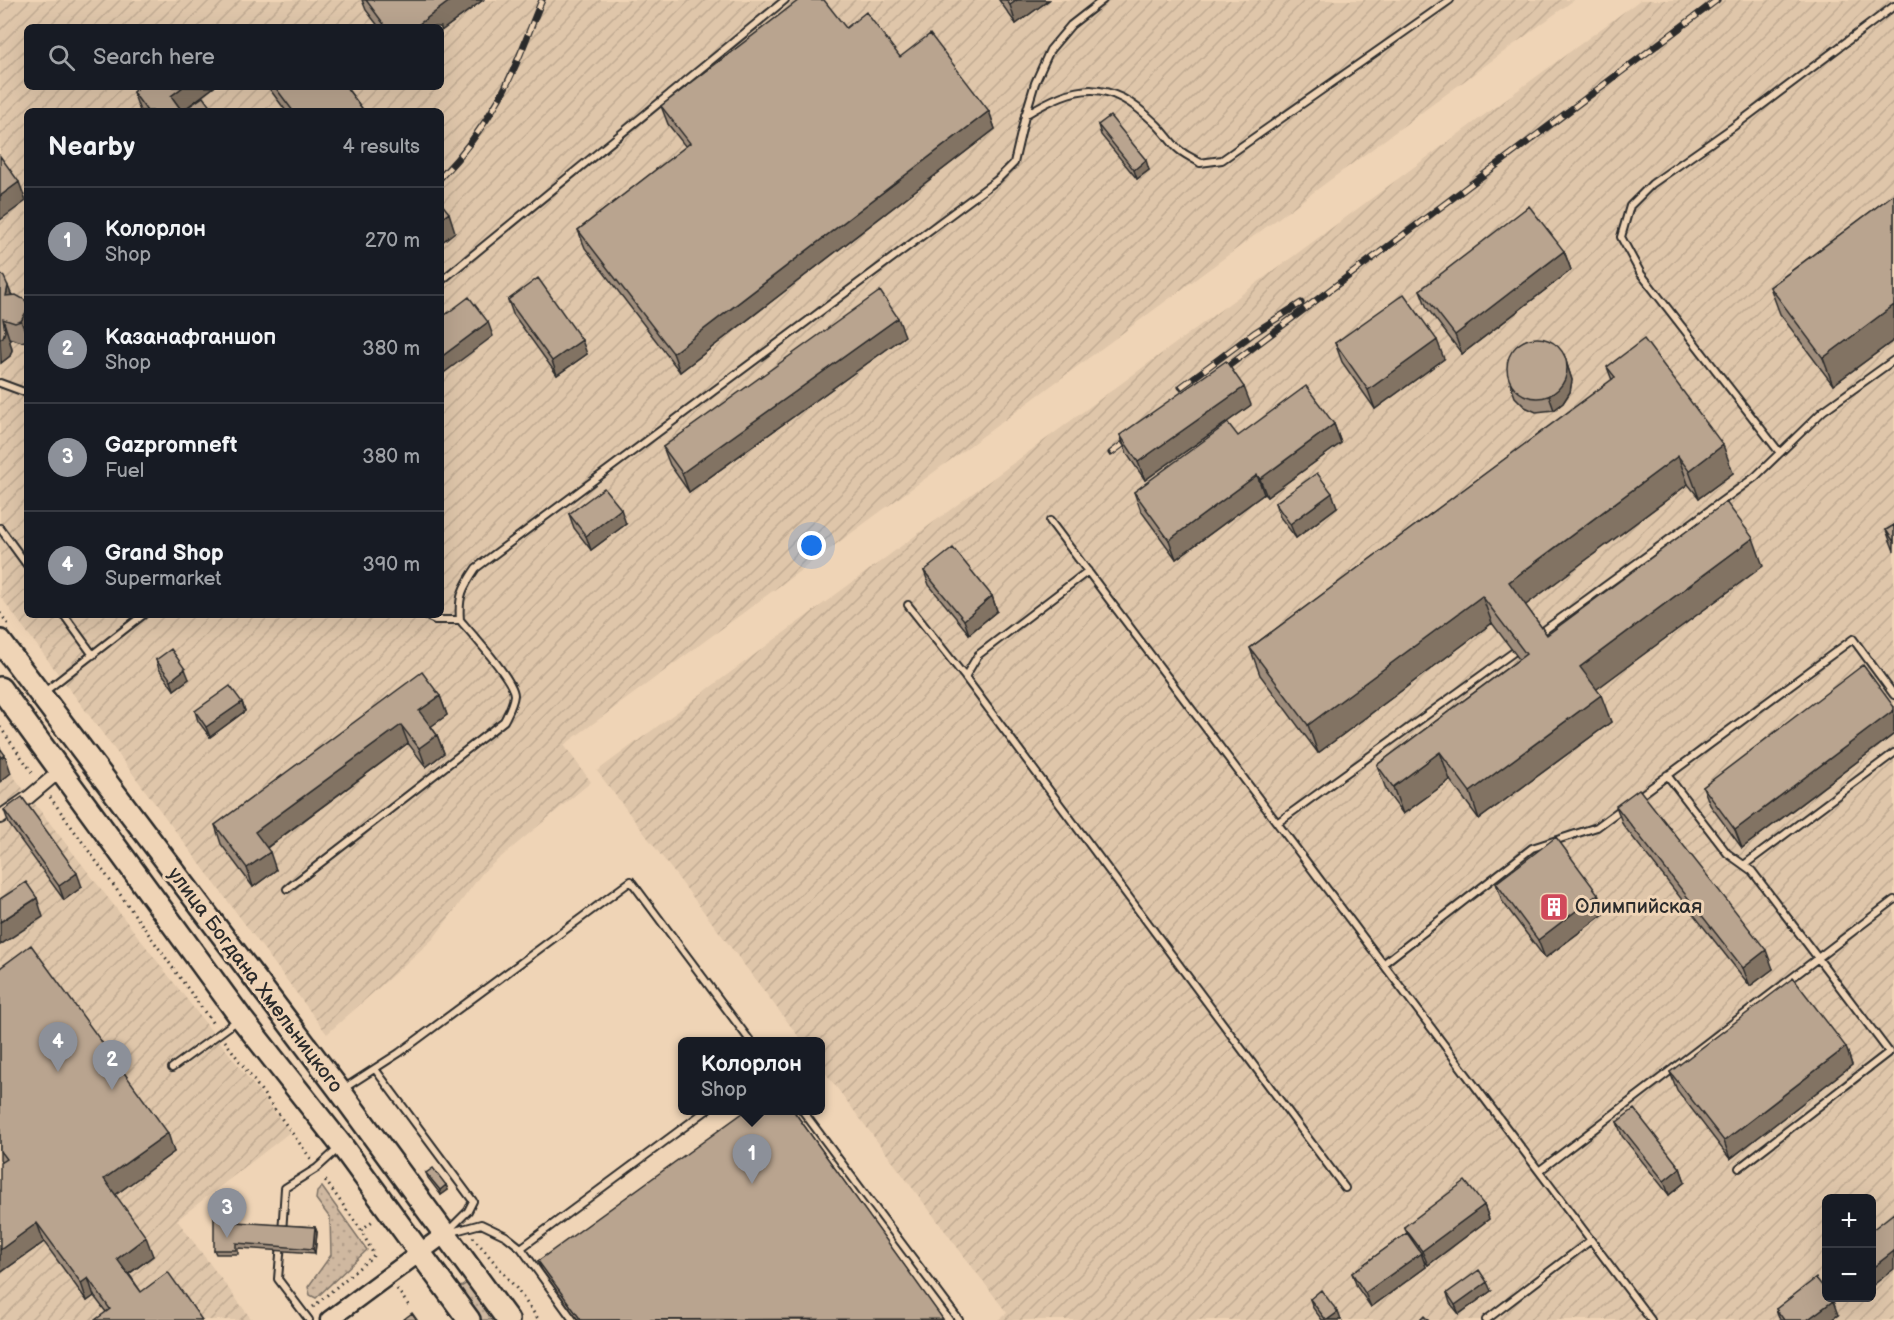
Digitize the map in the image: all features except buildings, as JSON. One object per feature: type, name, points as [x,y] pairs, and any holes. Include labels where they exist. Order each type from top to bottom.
[{"type":"highway","name":"улица Богдана Хмельницкого","points":[[0,641],[340,1091],[508,1320]]},
{"type":"highway","name":"улица Богдана Хмельницкого","points":[[0,688],[241,1018],[342,1146],[469,1320]]},
{"type":"street","points":[[0,817],[61,770]]},
{"type":"street","points":[[329,1320],[445,1234]]},
{"type":"lane","points":[[444,279],[785,0]]},
{"type":"lane","points":[[287,889],[504,722],[512,706],[514,693],[509,681],[460,620],[459,605],[463,588],[476,568],[997,180],[1014,163],[1035,83],[1050,50],[1071,25],[1103,0]]},
{"type":"lane","points":[[1025,116],[1074,91],[1094,89],[1126,99],[1156,123],[1177,148],[1200,163],[1222,160],[1450,0]]},
{"type":"lane","points":[[1780,453],[1641,274],[1621,237],[1630,206],[1652,184],[1733,128],[1894,6]]},
{"type":"lane","points":[[1534,638],[1755,477],[1823,411],[1894,360]]},
{"type":"lane","points":[[0,383],[24,392]]},
{"type":"lane","points":[[1050,522],[1651,1320]]},
{"type":"lane","points":[[0,528],[24,561]]},
{"type":"lane","points":[[965,677],[978,655],[1088,572]]},
{"type":"lane","points":[[908,605],[965,677],[1345,1188]]},
{"type":"lane","points":[[66,618],[93,655]]},
{"type":"lane","points":[[40,696],[139,618]]},
{"type":"lane","points":[[431,618],[460,620]]},
{"type":"lane","points":[[1383,964],[1532,848],[1597,827],[1853,639],[1894,695]]},
{"type":"lane","points":[[1277,823],[1525,644]]},
{"type":"lane","points":[[1744,865],[1894,753]]},
{"type":"lane","points":[[1667,775],[1727,853],[1752,871],[1817,959],[1892,1050],[1739,1168]]},
{"type":"lane","points":[[340,1091],[375,1069],[631,880],[748,1037]]},
{"type":"lane","points":[[1539,1171],[1894,900]]},
{"type":"lane","points":[[172,1068],[241,1018]]},
{"type":"lane","points":[[375,1069],[473,1201],[468,1211],[445,1234]]},
{"type":"lane","points":[[521,1248],[700,1115]]},
{"type":"lane","points":[[806,1115],[959,1320]]},
{"type":"lane","points":[[307,1317],[278,1279],[285,1188],[317,1168],[342,1146]]},
{"type":"lane","points":[[445,1234],[481,1224],[507,1236],[521,1248],[573,1320]]},
{"type":"lane","points":[[1486,1320],[1591,1240]]},
{"type":"path","points":[[0,727],[361,1230],[374,1255],[307,1317]]},
{"type":"path","points":[[479,1246],[516,1288],[539,1320]]},
{"type":"shaded area","points":[[0,0],[1574,0],[564,745],[591,782],[483,872],[433,939],[327,1034],[0,596]]},
{"type":"shaded area","points":[[1640,0],[1894,0],[1894,1320],[998,1320],[1007,1313],[825,1072],[825,1037],[799,1037],[597,771]]},
{"type":"shaded area","points":[[0,759],[290,1132],[177,1220],[252,1320],[0,1320]]},
{"type":"shaded area","points":[[322,1187],[367,1250],[316,1298],[310,1295],[308,1287],[331,1255],[330,1218],[316,1199],[317,1192]]},
{"type":"shaded area","points":[[470,1281],[499,1320],[478,1320],[456,1290]]},
{"type":"railway","points":[[444,174],[472,140],[499,99],[542,0]]},
{"type":"railway","points":[[1215,376],[1717,0]]},
{"type":"railway","points":[[1181,387],[1254,333],[1301,303]]},
{"type":"railway","points":[[1111,453],[1135,435]]},
{"type":"place","name":"Олимпийская","points":[[1554,907]]},
{"type":"place","name":"Grand Shop","points":[[58,1072]]},
{"type":"place","name":"Казанафганшоп","points":[[112,1090]]},
{"type":"place","name":"Колорлон","points":[[752,1184]]},
{"type":"place","name":"Gazpromneft","points":[[227,1238]]}]
